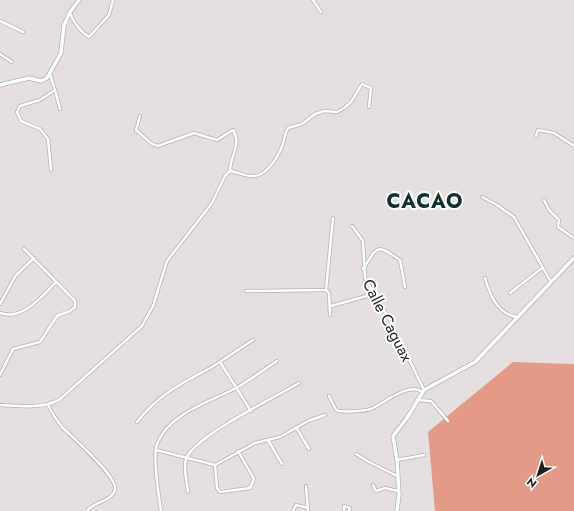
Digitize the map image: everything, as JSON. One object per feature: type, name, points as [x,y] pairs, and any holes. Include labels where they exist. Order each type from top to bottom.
[{"type":"street","points":[[0,85],[29,78],[41,80],[47,78],[61,53],[64,25],[70,12],[79,0]]},
{"type":"street","points":[[70,12],[78,28],[89,37],[109,15],[113,0]]},
{"type":"street","points":[[312,0],[321,12]]},
{"type":"street","points":[[0,21],[23,32]]},
{"type":"street","points":[[0,54],[12,62]]},
{"type":"street","points":[[50,74],[60,109]]},
{"type":"street","points":[[230,171],[252,177],[261,174],[267,170],[282,148],[284,135],[288,128],[302,124],[315,114],[324,111],[337,112],[344,108],[351,102],[362,84],[371,88],[369,107]]},
{"type":"street","points":[[51,170],[48,139],[40,130],[21,121],[17,112],[20,106],[40,100],[54,90]]},
{"type":"street","points":[[0,405],[31,407],[48,405],[70,391],[142,326],[153,306],[167,260],[212,203],[225,176],[230,171],[230,164],[236,149],[236,134],[233,130],[217,140],[194,133],[158,146],[152,144],[136,130],[140,116]]},
{"type":"street","points":[[536,136],[538,130],[554,133],[574,146]]},
{"type":"street","points":[[482,198],[497,205],[514,217],[551,283]]},
{"type":"street","points":[[544,200],[549,210],[559,220],[558,227],[561,231],[574,238]]},
{"type":"street","points":[[330,315],[331,306],[329,293],[326,290],[333,218]]},
{"type":"street","name":"Calle Caguax","points":[[352,226],[363,241],[363,270],[365,278],[374,294],[380,301],[392,324],[400,347],[410,361],[423,391]]},
{"type":"street","points":[[363,270],[375,251],[380,248],[385,249],[400,260],[405,287]]},
{"type":"street","points":[[0,375],[14,349],[40,342],[57,316],[70,311],[75,307],[75,301],[24,249]]},
{"type":"street","points":[[0,304],[16,275],[34,258]]},
{"type":"street","points":[[397,511],[398,476],[393,436],[407,418],[416,400],[423,391],[475,362],[516,317],[574,258]]},
{"type":"street","points":[[510,293],[542,268]]},
{"type":"street","points":[[485,278],[494,302],[506,315],[516,317]]},
{"type":"street","points":[[0,313],[6,315],[26,310],[56,282]]},
{"type":"street","points":[[246,291],[326,290]]},
{"type":"street","points":[[331,306],[374,294]]},
{"type":"street","points":[[137,422],[155,402],[168,391],[220,362],[253,340]]},
{"type":"street","points":[[161,511],[156,450],[161,438],[176,420],[187,412],[236,388],[277,361]]},
{"type":"street","points":[[220,362],[251,411]]},
{"type":"street","points":[[188,492],[186,458],[196,446],[211,433],[299,383]]},
{"type":"street","points":[[329,396],[336,410],[347,412],[360,409],[371,409],[399,393],[415,389],[423,391]]},
{"type":"street","points":[[416,400],[431,401],[448,420]]},
{"type":"street","points":[[48,405],[62,427],[104,468],[115,484],[115,489],[112,495],[91,506],[88,511]]},
{"type":"street","points":[[156,450],[215,465],[255,443],[280,437],[308,420],[325,415]]},
{"type":"street","points":[[296,427],[308,449]]},
{"type":"street","points":[[268,440],[282,464]]},
{"type":"street","points":[[215,465],[217,488],[220,492],[250,488],[254,480],[238,451]]},
{"type":"street","points":[[356,454],[398,476]]},
{"type":"street","points":[[397,460],[424,455]]},
{"type":"street","points":[[373,485],[376,491],[385,488],[398,492]]},
{"type":"street","points":[[293,511],[296,505],[308,509],[306,486]]},
{"type":"street","points":[[344,511],[344,506],[350,508],[349,511]]},
{"type":"shaded area","points":[[513,362],[574,364],[574,511],[435,511],[428,432]]},
{"type":"district","name":"CACAO","points":[[425,201]]}]
